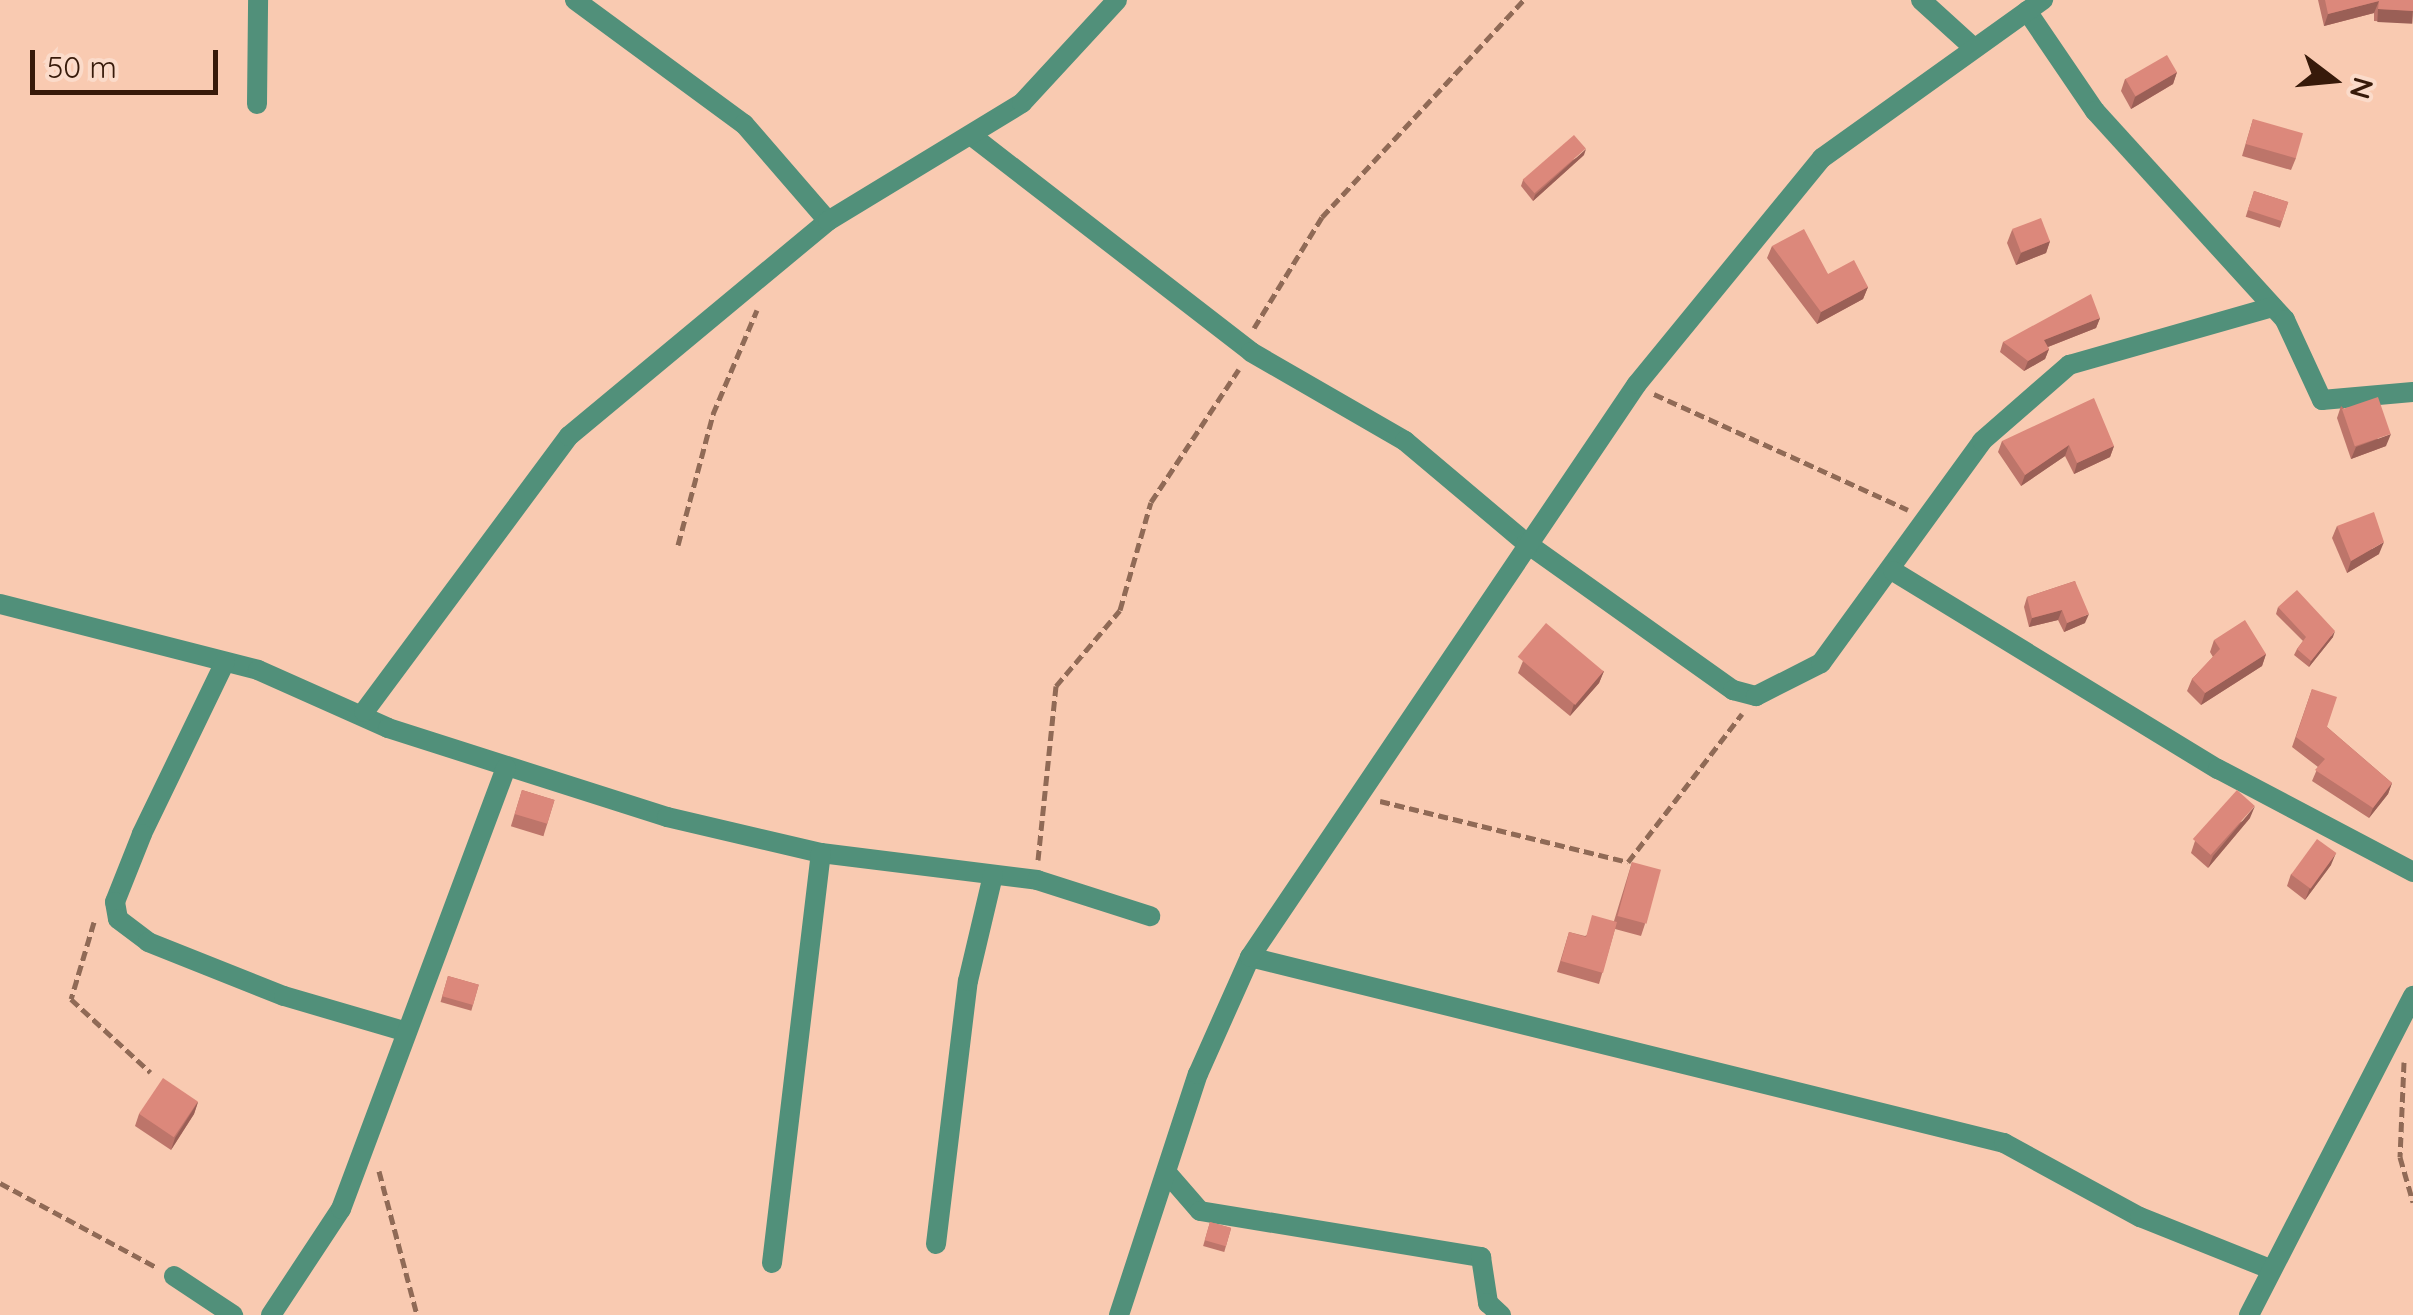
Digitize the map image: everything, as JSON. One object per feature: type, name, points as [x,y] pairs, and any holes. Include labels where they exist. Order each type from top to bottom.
[{"type":"street","points":[[257,104],[258,0]]},
{"type":"street","points":[[575,0],[744,124],[828,221]]},
{"type":"street","points":[[364,712],[569,436],[828,221],[972,136],[1034,92],[1116,0]]},
{"type":"street","points":[[1921,0],[1974,48]]},
{"type":"street","points":[[1119,1315],[1167,1173],[1250,957],[1357,786],[1637,384],[1743,244],[1822,158],[1974,48],[2035,6],[2095,110],[2273,306],[2322,400],[2413,392]]},
{"type":"street","points":[[972,136],[1251,352],[1405,442],[1526,542],[1733,690],[1756,696],[1821,663],[1894,571],[1982,441],[2069,366],[2273,306]]},
{"type":"street","points":[[1894,571],[2218,769],[2413,872]]},
{"type":"street","points":[[0,604],[225,662],[506,768],[821,853],[1037,880],[1150,916]]},
{"type":"street","points":[[225,662],[142,834],[115,902],[118,919],[148,942],[284,996],[404,1031]]},
{"type":"street","points":[[271,1315],[324,1240],[374,1124],[404,1031],[506,768]]},
{"type":"street","points":[[772,1263],[821,853]]},
{"type":"street","points":[[936,1244],[968,981],[993,875]]},
{"type":"street","points":[[1250,957],[2004,1143],[2140,1218],[2270,1269]]},
{"type":"street","points":[[2249,1315],[2409,1005]]},
{"type":"street","points":[[1167,1173],[1200,1211],[1481,1257],[1488,1303],[1500,1315]]},
{"type":"street","points":[[174,1276],[233,1315]]},
{"type":"path","points":[[1037,880],[1056,686],[1120,610],[1151,502],[1251,352],[1258,318],[1322,217],[1524,0]]},
{"type":"path","points":[[678,545],[712,414],[768,274]]},
{"type":"path","points":[[1637,384],[1929,520]]},
{"type":"path","points":[[1357,786],[1395,811],[1628,862],[1756,696]]},
{"type":"path","points":[[98,914],[71,998],[150,1072]]},
{"type":"path","points":[[2409,1005],[2400,1157],[2413,1202]]},
{"type":"path","points":[[2404,1074],[2413,1079]]},
{"type":"path","points":[[374,1124],[384,1210],[417,1315]]},
{"type":"path","points":[[0,1182],[174,1276]]},
{"type":"building","points":[[2325,0],[2413,0],[2413,11],[2378,9],[2379,1],[2328,14]]},
{"type":"building","points":[[2167,55],[2177,72],[2135,96],[2125,79]]},
{"type":"building","points":[[2253,119],[2303,133],[2296,158],[2246,144]]},
{"type":"building","points":[[1574,135],[1586,149],[1534,193],[1523,180]]},
{"type":"building","points":[[2254,191],[2288,202],[2282,221],[2248,210]]},
{"type":"building","points":[[2041,218],[2050,241],[2021,252],[2012,229]]},
{"type":"building","points":[[1804,229],[1828,274],[1854,260],[1868,287],[1821,312],[1772,246]]},
{"type":"building","points":[[2091,294],[2100,318],[2044,340],[2049,349],[2028,361],[2003,342]]},
{"type":"building","points":[[2378,397],[2391,434],[2355,446],[2342,409]]},
{"type":"building","points":[[2094,398],[2114,446],[2077,463],[2069,445],[2025,475],[2002,441]]},
{"type":"building","points":[[2374,512],[2384,542],[2351,561],[2337,526]]},
{"type":"building","points":[[2075,581],[2089,614],[2067,623],[2062,610],[2032,618],[2027,597]]},
{"type":"building","points":[[2297,590],[2335,631],[2311,661],[2297,649],[2306,637],[2278,607]]},
{"type":"building","points":[[2245,620],[2266,654],[2205,693],[2192,679],[2220,649],[2214,640]]},
{"type":"building","points":[[1546,623],[1603,671],[1575,705],[1518,657]]},
{"type":"building","points":[[2312,689],[2337,697],[2327,727],[2392,783],[2373,808],[2315,770],[2325,759],[2296,737]]},
{"type":"building","points":[[522,790],[555,800],[547,824],[515,814]]},
{"type":"building","points":[[2237,790],[2255,806],[2211,855],[2193,839]]},
{"type":"building","points":[[2317,839],[2336,853],[2311,889],[2291,875]]},
{"type":"building","points":[[1632,862],[1661,870],[1646,924],[1618,916]]},
{"type":"building","points":[[1592,915],[1617,922],[1603,973],[1561,961],[1569,932],[1586,937]]},
{"type":"building","points":[[448,976],[479,985],[473,1005],[442,996]]},
{"type":"building","points":[[163,1078],[198,1101],[174,1137],[139,1114]]},
{"type":"building","points":[[1210,1222],[1231,1228],[1226,1246],[1205,1240]]}]
